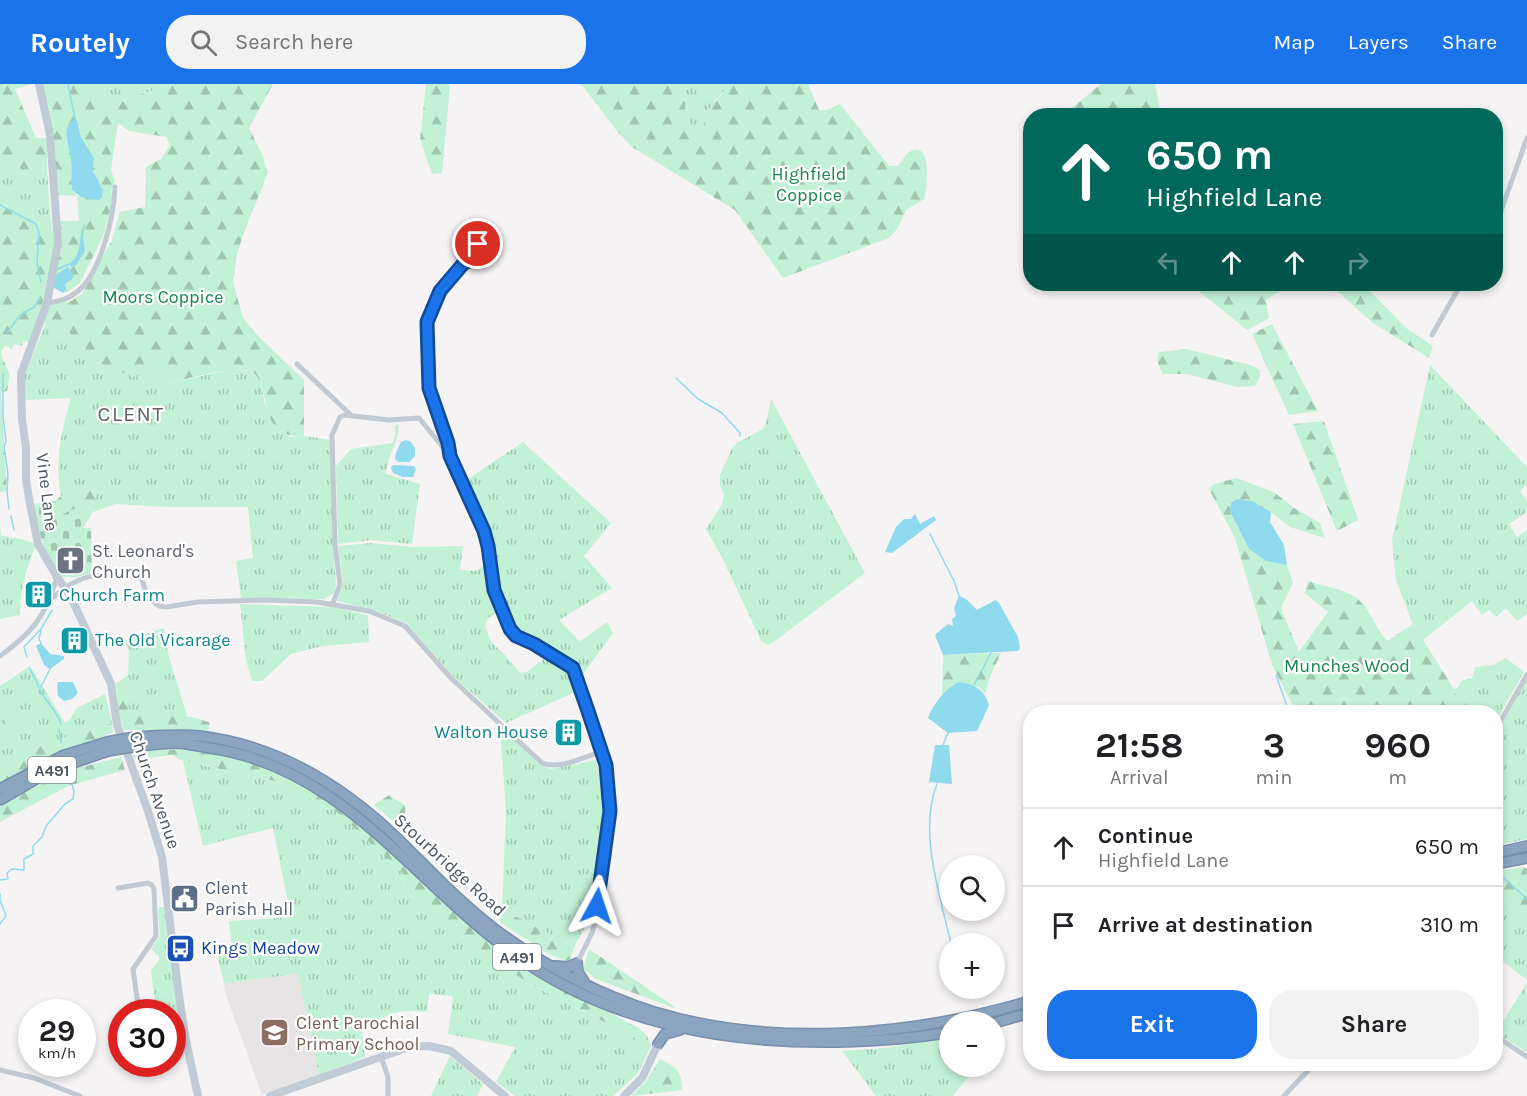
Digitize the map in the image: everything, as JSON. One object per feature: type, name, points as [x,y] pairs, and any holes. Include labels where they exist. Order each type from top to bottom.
[{"type":"highway","name":"Stourbridge Road","points":[[0,789],[62,756],[168,735],[218,739],[280,757],[319,777],[352,799],[471,910],[502,935],[549,966],[586,985],[654,1012],[686,1020],[746,1029],[799,1033],[859,1032],[904,1028],[981,1015],[1023,1003]]},
{"type":"highway","name":"Stourbridge Road","points":[[136,742],[179,743],[229,750],[275,764],[313,784],[347,807],[468,919],[517,957],[592,999],[650,1020],[722,1036],[817,1042],[877,1041],[939,1033]]},
{"type":"highway","name":"Stourbridge Road","points":[[0,800],[51,771],[107,746]]},
{"type":"highway","points":[[1503,851],[1527,846]]},
{"type":"highway","points":[[1503,863],[1527,858]]},
{"type":"highway","points":[[549,966],[569,967],[577,963],[578,972],[586,985]]},
{"type":"highway","points":[[1005,1020],[1023,1015]]},
{"type":"highway","points":[[650,1020],[658,1033],[658,1044]]},
{"type":"highway","points":[[658,1044],[665,1034],[686,1029]]},
{"type":"street","name":"Vine Lane","points":[[39,84],[50,135],[57,222],[56,261],[47,303],[21,374],[20,391],[29,499],[38,544],[57,577]]},
{"type":"street","points":[[1503,205],[1527,138]]},
{"type":"street","points":[[47,303],[68,298],[86,283],[105,244],[115,187]]},
{"type":"street","points":[[450,456],[448,443],[429,388],[427,322],[440,291],[463,264],[479,255],[478,244]]},
{"type":"street","points":[[1432,335],[1457,291]]},
{"type":"street","points":[[297,364],[354,417]]},
{"type":"street","points":[[333,603],[340,584],[335,545],[332,435],[340,417],[345,415],[388,420],[419,418],[450,456],[484,531],[494,590],[510,629],[516,636],[534,644],[573,668],[606,765],[610,811],[595,921],[592,933],[577,963]]},
{"type":"street","points":[[50,600],[75,581],[85,578],[130,575],[142,579],[147,597],[151,602],[166,607],[198,602],[266,600],[333,603],[369,611],[405,626],[451,678],[542,763],[548,765],[566,763],[600,752]]},
{"type":"street","points":[[0,656],[26,637],[50,600],[57,577]]},
{"type":"street","name":"Church Avenue","points":[[57,577],[66,589],[111,684],[117,725],[162,857],[179,998],[198,1096]]},
{"type":"street","points":[[1503,717],[1527,675]]},
{"type":"street","points":[[118,888],[148,883],[152,885],[156,906],[156,936],[133,969],[137,999]]},
{"type":"street","points":[[156,906],[168,901]]},
{"type":"street","points":[[1503,1041],[1527,1057]]},
{"type":"street","points":[[624,1096],[642,1078],[658,1044]]},
{"type":"street","points":[[270,1096],[409,1047],[429,1046],[448,1051],[505,1096]]},
{"type":"street","points":[[381,1057],[388,1077],[388,1096]]},
{"type":"street","points":[[0,1070],[34,1078],[80,1096]]},
{"type":"street","points":[[1284,1096],[1307,1071]]},
{"type":"shaded area","name":"Clent Parochial Primary School","points":[[298,974],[319,1075],[262,1095],[225,992],[224,983]]},
{"type":"green space","points":[[0,84],[32,84],[15,89],[36,138],[47,138],[47,170],[32,172],[0,162]]},
{"type":"green space","name":"Moors Coppice","points":[[41,84],[99,84],[99,104],[112,109],[132,98],[169,84],[273,84],[249,128],[262,154],[268,173],[243,235],[237,254],[233,282],[243,318],[260,338],[304,380],[304,436],[288,434],[277,428],[267,409],[258,377],[250,371],[222,371],[167,383],[153,367],[133,377],[95,361],[67,330],[45,326],[50,305],[71,301],[82,294],[112,240],[120,212],[145,207],[146,167],[161,159],[170,145],[166,137],[129,131],[118,123],[111,170],[115,181],[111,191],[113,201],[103,236],[80,283],[66,293],[50,286],[61,251],[59,221],[79,221],[77,196],[57,195]],"holes":[[[77,121],[81,137],[94,158],[93,171],[103,190],[100,200],[77,196],[72,190],[71,157],[66,140],[68,128]]]},
{"type":"green space","points":[[99,84],[169,84],[132,98],[112,109],[99,104]]},
{"type":"green space","points":[[426,84],[448,84],[450,86],[442,173],[432,174],[420,140]]},
{"type":"green space","name":"Highfield Coppice","points":[[581,84],[678,84],[682,86],[685,97],[685,116],[694,129],[704,130],[707,112],[727,84],[808,84],[819,110],[826,110],[840,104],[889,166],[898,166],[911,151],[918,150],[923,153],[927,168],[924,199],[906,210],[898,228],[889,238],[783,278],[735,210],[632,147]]},
{"type":"green space","points":[[678,84],[727,84],[726,89],[716,99],[704,131],[694,129],[685,116],[685,97],[682,86]]},
{"type":"green space","points":[[1101,84],[1155,84],[1160,108],[1072,108]]},
{"type":"green space","points":[[0,162],[32,172],[47,170],[50,213],[36,224],[0,205]]},
{"type":"green space","points":[[0,205],[36,224],[50,213],[54,242],[43,302],[31,343],[23,341],[22,346],[14,344],[12,350],[6,345],[1,351],[10,375],[7,391],[1,392],[7,491],[0,492]]},
{"type":"green space","points":[[1199,291],[1280,291],[1266,300],[1269,318],[1247,330]]},
{"type":"green space","points":[[1337,291],[1370,291],[1406,328],[1433,346],[1429,358],[1373,323]]},
{"type":"green space","points":[[1272,324],[1318,411],[1289,415],[1252,334]]},
{"type":"green space","points":[[45,326],[67,330],[95,361],[153,367],[167,383],[235,369],[250,371],[260,379],[265,405],[290,437],[304,436],[330,440],[336,585],[334,593],[324,599],[241,598],[236,561],[253,558],[248,507],[166,507],[116,504],[93,512],[90,506],[99,489],[61,496],[60,447],[71,398],[24,400],[25,374]]},
{"type":"green space","points":[[1186,349],[1250,365],[1260,370],[1260,377],[1255,386],[1237,387],[1187,374],[1163,374],[1157,361],[1159,352]]},
{"type":"green space","points":[[1430,365],[1527,467],[1527,484],[1520,491],[1527,501],[1527,512],[1509,524],[1517,537],[1527,530],[1527,614],[1517,621],[1506,608],[1496,617],[1489,610],[1482,615],[1472,601],[1423,640],[1412,622],[1396,580],[1392,540]]},
{"type":"green space","points":[[771,399],[865,573],[768,645],[761,641],[724,561],[706,529],[722,504],[724,495],[720,485],[720,475],[732,448],[763,429]]},
{"type":"green space","points":[[1324,421],[1358,520],[1337,531],[1293,424]]},
{"type":"green space","points":[[399,424],[386,474],[420,484],[412,544],[370,540],[338,544],[336,466],[351,449],[392,443],[395,426]]},
{"type":"green space","points":[[523,442],[611,523],[584,556],[612,588],[559,620],[579,641],[607,622],[613,633],[580,678],[577,668],[537,640],[528,641],[515,633],[508,621],[493,578],[486,530],[464,482]]},
{"type":"green space","name":"Munches Wood","points":[[1237,478],[1275,493],[1294,508],[1320,523],[1325,538],[1290,527],[1271,512],[1246,499],[1230,511],[1245,541],[1255,553],[1273,562],[1287,565],[1293,583],[1281,608],[1299,652],[1328,612],[1305,593],[1308,581],[1338,589],[1352,595],[1364,605],[1387,641],[1413,624],[1454,689],[1460,705],[1292,705],[1272,665],[1235,538],[1209,489],[1214,484]]},
{"type":"green space","points":[[100,489],[90,506],[93,512],[83,528],[58,513],[55,501],[61,496]]},
{"type":"green space","points":[[55,501],[60,515],[79,507],[83,528],[91,528],[92,573],[76,577],[61,577],[50,559],[32,504]]},
{"type":"green space","points":[[0,523],[1,535],[36,545],[24,579],[20,615],[0,619]]},
{"type":"green space","points":[[370,543],[412,547],[463,546],[460,570],[475,571],[485,565],[485,580],[499,611],[487,619],[485,627],[492,643],[520,673],[527,672],[548,655],[571,671],[578,691],[506,723],[454,677],[406,623],[376,611],[337,601],[343,582],[338,546]]},
{"type":"green space","points":[[240,604],[332,607],[368,615],[369,642],[322,646],[291,654],[262,681],[252,681],[246,660]]},
{"type":"green space","points":[[164,628],[169,657],[187,716],[131,714],[122,688],[116,684],[128,675],[129,651],[124,641]]},
{"type":"green space","points":[[1001,653],[986,694],[979,687],[953,684],[942,696],[943,655]]},
{"type":"green space","points":[[1506,658],[1524,672],[1503,709],[1503,705],[1460,705],[1454,689],[1461,681],[1472,678],[1475,667],[1493,665]]},
{"type":"green space","points":[[30,666],[65,723],[69,721],[77,708],[105,694],[112,723],[38,747],[0,768],[0,686]]},
{"type":"green space","points":[[1527,679],[1527,839],[1503,844],[1503,722]]},
{"type":"green space","points":[[116,684],[122,688],[131,714],[171,715],[201,719],[210,723],[208,731],[124,730],[120,723]]},
{"type":"green space","points":[[17,697],[24,728],[7,731],[0,701]]},
{"type":"green space","points":[[112,723],[113,733],[41,760],[0,786],[0,768],[11,760],[53,741]]},
{"type":"green space","points":[[500,727],[539,764],[551,769],[596,760],[608,823],[591,916],[574,947],[502,909],[506,811]]},
{"type":"green space","points":[[194,749],[231,757],[280,773],[317,792],[346,812],[462,919],[533,973],[639,1028],[647,1036],[651,1046],[528,983],[460,935],[424,899],[404,895],[403,874],[338,813],[275,781],[183,761],[172,755],[149,758],[154,785],[146,785],[133,755],[136,751]]},
{"type":"green space","points":[[121,757],[125,770],[68,786],[0,822],[0,807],[13,798],[70,770]]},
{"type":"green space","points":[[183,761],[275,781],[338,813],[403,874],[404,895],[424,899],[460,935],[528,983],[651,1046],[638,1073],[613,1096],[515,1096],[496,1082],[515,1047],[448,1034],[453,996],[429,994],[427,1012],[404,1011],[382,1018],[381,1023],[362,1031],[365,1057],[319,1075],[298,974],[224,983],[216,949],[232,947],[229,921],[291,917],[273,828],[203,846]]},
{"type":"green space","points":[[389,795],[406,806],[402,829],[374,805]]},
{"type":"green space","points":[[1523,867],[1527,869],[1527,920],[1503,900],[1503,870]]},
{"type":"green space","points":[[1503,900],[1527,920],[1527,980],[1503,961]]},
{"type":"green space","points":[[164,907],[166,910],[177,999],[155,999],[151,970],[159,960],[159,956],[151,949],[160,936],[158,910]]},
{"type":"green space","points":[[502,909],[574,947],[570,962],[548,954],[500,922]]},
{"type":"green space","points":[[589,949],[675,1007],[596,979],[583,969]]},
{"type":"green space","points":[[1527,983],[1527,1052],[1503,1037],[1503,1022]]},
{"type":"green space","points":[[939,1040],[939,1077],[968,1077],[953,1096],[876,1096],[842,1051],[885,1048]]},
{"type":"green space","points":[[450,1056],[483,1084],[477,1096],[431,1096]]},
{"type":"green space","points":[[660,1059],[677,1070],[682,1090],[631,1096],[646,1081]]},
{"type":"water","points":[[75,119],[81,137],[94,158],[93,171],[103,190],[99,200],[81,197],[72,190],[71,160],[66,132],[67,127]]},
{"type":"water","points":[[85,222],[83,238],[85,251],[76,265],[71,267],[69,264],[79,250]]},
{"type":"water","points":[[68,267],[74,275],[65,284],[66,290],[63,293],[53,287],[56,275]]},
{"type":"water","points":[[406,440],[411,442],[415,448],[415,456],[409,462],[398,462],[395,459],[396,453],[401,442]]},
{"type":"water","points":[[393,465],[414,466],[416,469],[413,477],[403,477],[393,473],[391,468]]},
{"type":"water","points":[[1237,499],[1252,501],[1271,512],[1270,522],[1284,545],[1287,565],[1266,561],[1249,549],[1230,511],[1231,503]]},
{"type":"water","points":[[915,514],[920,524],[934,516],[936,520],[892,553],[885,552],[896,527],[904,519],[911,519]]},
{"type":"water","points":[[959,596],[966,599],[977,610],[996,600],[1018,637],[1020,648],[1018,651],[943,655],[935,635],[948,624],[953,626],[952,619],[956,616],[954,608]]},
{"type":"water","points":[[41,643],[50,654],[64,656],[64,659],[50,669],[44,665],[36,646]]},
{"type":"water","points":[[58,682],[73,682],[78,693],[72,699],[64,701],[58,696]]},
{"type":"water","points":[[959,682],[978,689],[985,695],[989,705],[977,731],[948,733],[928,718],[940,697]]},
{"type":"water","points":[[935,745],[949,745],[952,784],[929,782]]},
{"type":"waterway","points":[[68,84],[75,119]]},
{"type":"waterway","points":[[0,205],[36,224],[39,232],[37,263],[41,282]]},
{"type":"waterway","points":[[56,270],[69,264]]},
{"type":"waterway","points":[[8,332],[19,316],[34,307],[40,298]]},
{"type":"waterway","points":[[3,374],[3,416],[6,442],[4,446],[9,509]]},
{"type":"waterway","points":[[676,378],[698,399],[722,413],[740,433],[740,436]]},
{"type":"waterway","points":[[11,516],[14,530]]},
{"type":"waterway","points":[[930,534],[954,581],[959,596]]},
{"type":"waterway","points":[[27,657],[24,647],[41,629],[52,610]]},
{"type":"waterway","points":[[41,630],[39,639],[41,643]]},
{"type":"waterway","points":[[974,685],[991,653]]},
{"type":"waterway","points":[[30,669],[61,724]]},
{"type":"waterway","points":[[41,687],[50,669]]},
{"type":"waterway","points":[[1276,675],[1287,705]]},
{"type":"waterway","points":[[59,729],[61,743]]},
{"type":"waterway","points":[[943,745],[948,733]]},
{"type":"waterway","points":[[0,880],[8,879],[7,873],[12,869],[24,870],[24,859],[33,854],[33,846],[42,837],[46,826],[65,804],[73,799],[74,791],[69,776]]},
{"type":"waterway","points":[[937,784],[932,803],[930,843],[948,933]]},
{"type":"waterway","points":[[1503,877],[1527,899]]},
{"type":"waterway","points":[[0,894],[6,916],[0,924]]},
{"type":"place","name":"St. Leonard's Church","points":[[71,561]]},
{"type":"place","name":"Church Farm","points":[[38,595]]},
{"type":"place","name":"The Old Vicarage","points":[[74,640]]},
{"type":"place","name":"Walton House","points":[[569,732]]},
{"type":"place","name":"Clent Parish Hall","points":[[184,898]]},
{"type":"place","name":"Kings Meadow","points":[[180,948]]},
{"type":"place","name":"Clent Parochial Primary School","points":[[275,1033]]},
{"type":"district","name":"CLENT","points":[[131,414]]},
{"type":"route","points":[[478,244],[479,255],[463,264],[440,291],[427,322],[429,388],[448,443],[450,456],[484,531],[494,590],[510,629],[516,636],[534,644],[573,668],[606,765],[610,811],[597,906]]}]
